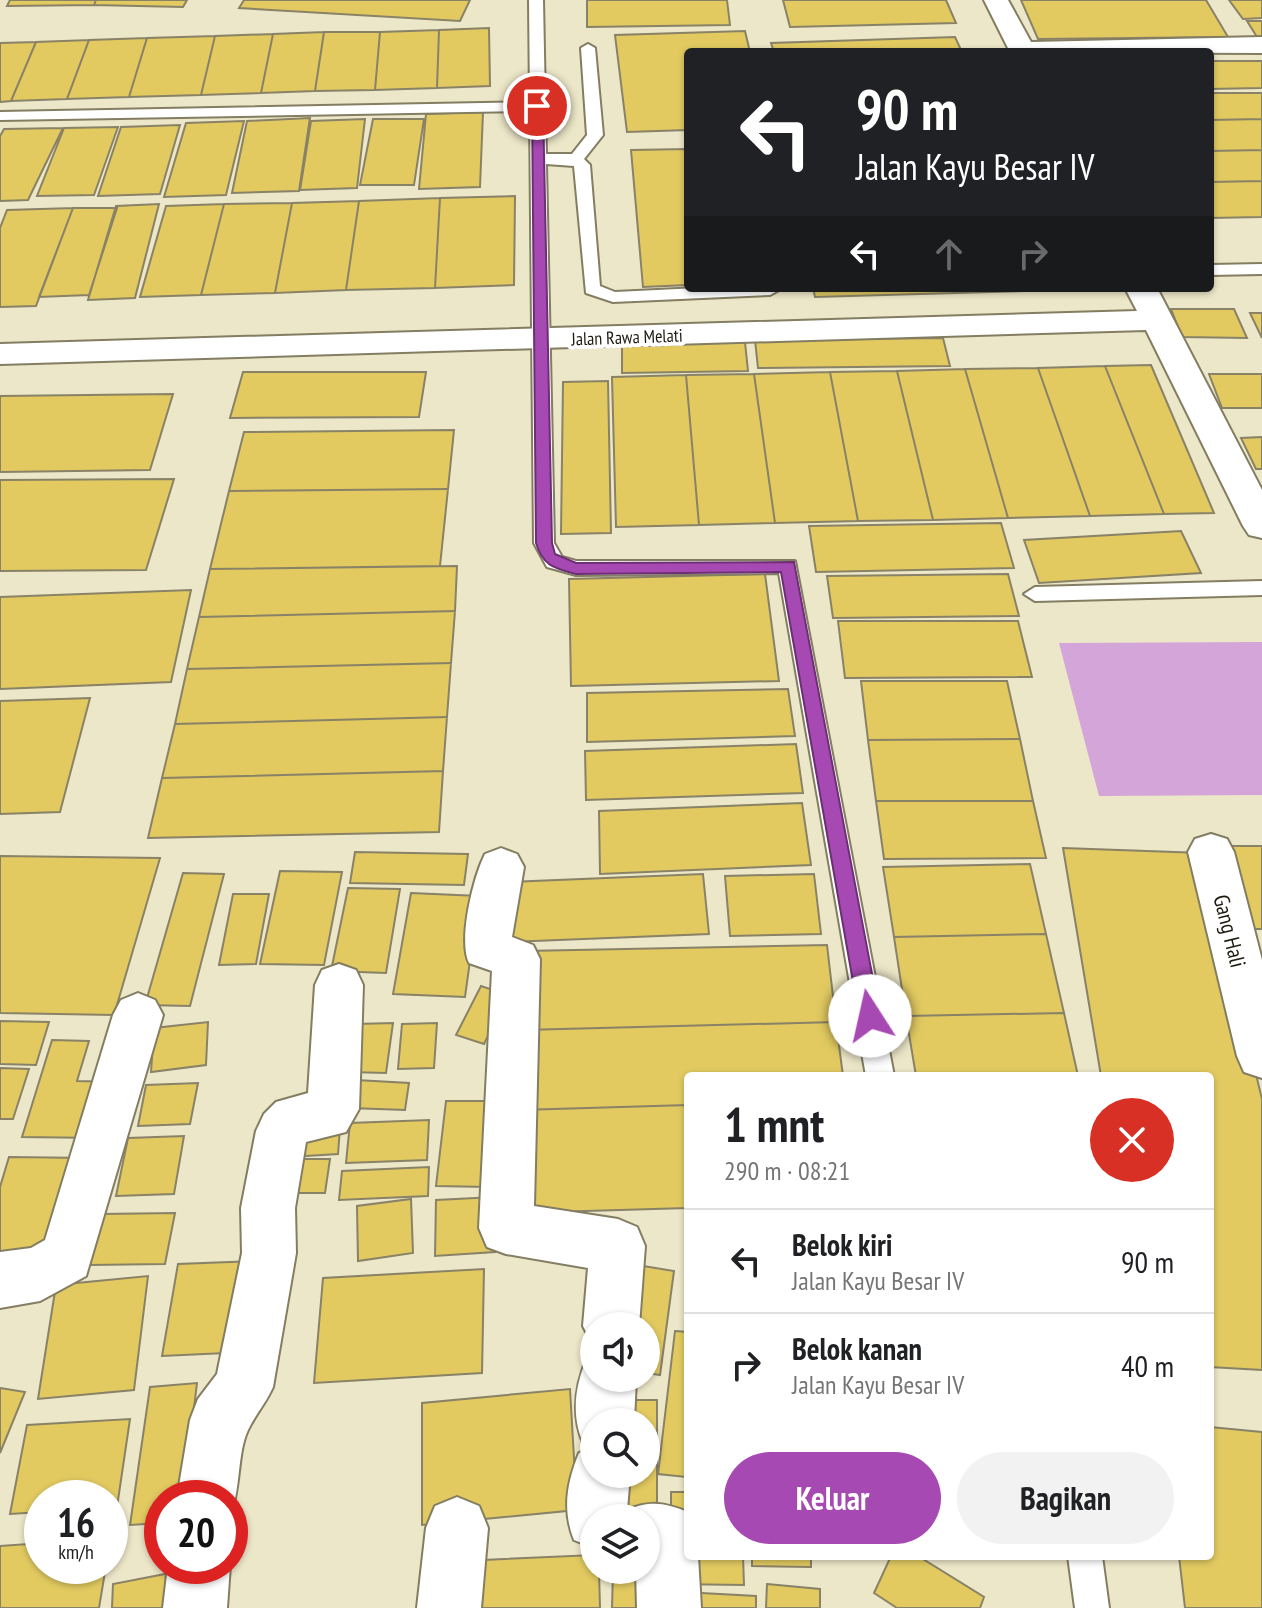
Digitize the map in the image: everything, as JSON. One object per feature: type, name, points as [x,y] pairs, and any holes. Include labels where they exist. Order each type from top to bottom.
[{"type":"street","points":[[996,0],[1020,48]]},
{"type":"street","points":[[1142,48],[1262,45]]},
{"type":"street","points":[[1143,292],[1262,526]]},
{"type":"street","name":"Jalan Rawa Melati","points":[[0,354],[1157,320]]},
{"type":"street","name":"Gang Hali","points":[[1211,852],[1262,1056]]},
{"type":"street","points":[[501,867],[486,949],[516,959],[506,1228],[618,1246],[612,1312]]},
{"type":"street","points":[[210,1480],[219,1420],[244,1387],[269,1253],[268,1208],[282,1131],[294,1119],[328,1115],[333,1109],[339,985]]},
{"type":"street","points":[[0,1280],[40,1274],[67,1257],[138,1015]]},
{"type":"street","points":[[449,1608],[457,1528]]},
{"type":"street","points":[[660,1534],[666,1534],[669,1608]]},
{"type":"street","points":[[195,1608],[197,1584]]},
{"type":"lane","points":[[536,0],[544,543],[554,562],[576,568],[788,566],[879,1072]]},
{"type":"lane","points":[[576,159],[595,135],[588,48]]},
{"type":"lane","points":[[0,116],[537,106]]},
{"type":"lane","points":[[538,159],[576,159]]},
{"type":"lane","points":[[576,159],[585,177],[592,289],[613,297],[725,292]]},
{"type":"lane","points":[[1214,270],[1262,269]]},
{"type":"lane","points":[[1035,594],[1262,588]]},
{"type":"lane","points":[[1086,1560],[1092,1608]]},
{"type":"shaded area","points":[[1262,642],[1262,795],[1099,796],[1059,643]]},
{"type":"building","points":[[10,0],[96,0],[94,5],[7,6]]},
{"type":"building","points":[[96,0],[187,0],[183,7],[94,5]]},
{"type":"building","points":[[244,0],[470,0],[460,21],[239,8]]},
{"type":"building","points":[[587,0],[727,0],[730,25],[587,27]]},
{"type":"building","points":[[783,0],[946,0],[956,23],[790,27]]},
{"type":"building","points":[[1021,0],[1206,0],[1228,37],[1038,39]]},
{"type":"building","points":[[1229,0],[1262,0],[1262,18],[1243,19]]},
{"type":"building","points":[[1247,21],[1262,21],[1262,37],[1257,37]]},
{"type":"building","points":[[489,28],[490,86],[437,88],[439,30]]},
{"type":"building","points":[[439,30],[437,88],[375,90],[380,32]]},
{"type":"building","points":[[745,31],[749,48],[684,48],[684,130],[627,132],[615,35]]},
{"type":"building","points":[[324,32],[315,91],[261,93],[273,34]]},
{"type":"building","points":[[324,32],[380,32],[375,90],[315,91]]},
{"type":"building","points":[[273,34],[261,93],[201,95],[215,36]]},
{"type":"building","points":[[215,36],[201,95],[129,97],[147,38]]},
{"type":"building","points":[[955,37],[960,48],[773,48],[771,43]]},
{"type":"building","points":[[147,38],[129,97],[67,99],[89,40]]},
{"type":"building","points":[[89,40],[67,99],[11,101],[36,42]]},
{"type":"building","points":[[36,42],[11,101],[0,102],[0,43]]},
{"type":"building","points":[[1214,61],[1262,61],[1262,88],[1214,89]]},
{"type":"building","points":[[1214,93],[1262,93],[1262,119],[1214,120]]},
{"type":"building","points":[[483,112],[480,187],[419,189],[426,114]]},
{"type":"building","points":[[310,118],[299,191],[232,193],[247,121]]},
{"type":"building","points":[[365,119],[357,188],[300,190],[311,121]]},
{"type":"building","points":[[373,119],[424,119],[414,185],[360,185]]},
{"type":"building","points":[[1262,119],[1262,150],[1214,151],[1214,120]]},
{"type":"building","points":[[244,121],[226,195],[164,197],[186,123]]},
{"type":"building","points":[[180,125],[160,194],[98,196],[121,127]]},
{"type":"building","points":[[118,127],[94,195],[37,196],[64,128]]},
{"type":"building","points":[[63,128],[28,200],[0,201],[0,136],[4,129]]},
{"type":"building","points":[[684,149],[684,285],[643,287],[631,150]]},
{"type":"building","points":[[1262,150],[1262,181],[1214,182],[1214,151]]},
{"type":"building","points":[[1262,181],[1262,217],[1214,218],[1214,182]]},
{"type":"building","points":[[515,196],[514,285],[435,288],[440,198]]},
{"type":"building","points":[[440,198],[435,288],[346,290],[359,201]]},
{"type":"building","points":[[359,201],[346,290],[275,293],[292,203]]},
{"type":"building","points":[[292,203],[275,293],[201,295],[224,204]]},
{"type":"building","points":[[159,204],[135,298],[88,300],[116,206]]},
{"type":"building","points":[[224,204],[201,295],[140,297],[166,206]]},
{"type":"building","points":[[73,208],[117,208],[89,295],[39,297]]},
{"type":"building","points":[[73,208],[36,306],[0,307],[0,228],[7,210]]},
{"type":"building","points":[[814,292],[989,292],[815,297]]},
{"type":"building","points":[[1171,309],[1234,309],[1247,338],[1182,337]]},
{"type":"building","points":[[1250,313],[1262,313],[1262,338]]},
{"type":"building","points":[[943,338],[950,366],[758,368],[755,340]]},
{"type":"building","points":[[745,342],[748,371],[622,373],[622,345]]},
{"type":"building","points":[[1151,365],[1214,513],[1164,514],[1105,366]]},
{"type":"building","points":[[1105,366],[1164,514],[1090,516],[1038,368]]},
{"type":"building","points":[[1038,368],[1090,516],[1008,518],[965,369]]},
{"type":"building","points":[[965,369],[1008,518],[933,520],[897,371]]},
{"type":"building","points":[[897,371],[933,520],[858,521],[830,372]]},
{"type":"building","points":[[243,372],[426,372],[419,417],[230,418]]},
{"type":"building","points":[[830,372],[858,521],[775,523],[754,374]]},
{"type":"building","points":[[754,374],[775,523],[699,525],[686,375]]},
{"type":"building","points":[[1209,374],[1262,374],[1262,408],[1222,408]]},
{"type":"building","points":[[686,375],[699,525],[616,527],[612,377]]},
{"type":"building","points":[[608,381],[611,533],[561,534],[563,382]]},
{"type":"building","points":[[173,394],[150,470],[0,472],[0,396]]},
{"type":"building","points":[[454,430],[448,489],[229,491],[244,432]]},
{"type":"building","points":[[1262,437],[1262,469],[1256,469],[1241,438]]},
{"type":"building","points":[[174,479],[146,570],[0,571],[0,480]]},
{"type":"building","points":[[448,489],[440,566],[210,569],[229,491]]},
{"type":"building","points":[[1001,523],[1014,568],[816,572],[809,526]]},
{"type":"building","points":[[1181,531],[1201,573],[1039,583],[1024,540]]},
{"type":"building","points":[[457,566],[455,611],[199,617],[210,569]]},
{"type":"building","points":[[765,574],[779,681],[571,686],[569,579]]},
{"type":"building","points":[[1008,574],[1019,616],[833,618],[827,576]]},
{"type":"building","points":[[191,590],[171,682],[0,689],[0,597]]},
{"type":"building","points":[[455,611],[451,663],[187,669],[199,617]]},
{"type":"building","points":[[838,621],[1018,621],[1032,677],[845,678]]},
{"type":"building","points":[[451,663],[447,717],[175,724],[187,669]]},
{"type":"building","points":[[861,681],[1007,681],[1020,739],[868,740]]},
{"type":"building","points":[[788,689],[795,736],[587,742],[587,693]]},
{"type":"building","points":[[90,698],[60,812],[0,814],[0,701]]},
{"type":"building","points":[[447,717],[443,771],[162,778],[175,724]]},
{"type":"building","points":[[1020,739],[1033,801],[876,801],[868,740]]},
{"type":"building","points":[[796,744],[803,793],[586,800],[585,751]]},
{"type":"building","points":[[443,771],[439,832],[148,838],[162,778]]},
{"type":"building","points":[[876,801],[1033,801],[1046,858],[884,859]]},
{"type":"building","points":[[802,803],[811,865],[600,874],[599,811]]},
{"type":"building","points":[[1227,846],[1262,846],[1262,929],[1251,929]]},
{"type":"building","points":[[1063,848],[1202,853],[1262,1099],[1262,1370],[1214,1367],[1214,1072],[1100,1072]]},
{"type":"building","points":[[355,852],[468,854],[464,885],[350,883]]},
{"type":"building","points":[[0,856],[160,858],[114,1015],[0,1013]]},
{"type":"building","points":[[1030,864],[1046,934],[894,937],[883,867]]},
{"type":"building","points":[[280,871],[342,872],[324,965],[260,964]]},
{"type":"building","points":[[183,873],[224,874],[190,1006],[145,1005]]},
{"type":"building","points":[[703,874],[709,934],[509,942],[509,882]]},
{"type":"building","points":[[814,874],[821,934],[730,936],[725,876]]},
{"type":"building","points":[[348,888],[400,889],[386,973],[331,971]]},
{"type":"building","points":[[411,893],[479,896],[465,997],[393,994]]},
{"type":"building","points":[[233,894],[269,894],[256,964],[219,965]]},
{"type":"building","points":[[1046,934],[1064,1013],[906,1016],[894,937]]},
{"type":"building","points":[[827,945],[836,1022],[523,1030],[525,951]]},
{"type":"building","points":[[481,986],[508,995],[484,1044],[456,1035]]},
{"type":"building","points":[[1064,1013],[1077,1072],[915,1072],[906,1016]]},
{"type":"building","points":[[0,1021],[49,1022],[36,1065],[0,1064]]},
{"type":"building","points":[[208,1022],[206,1065],[151,1072],[154,1028]]},
{"type":"building","points":[[836,1022],[842,1072],[684,1072],[684,1105],[520,1110],[523,1030]]},
{"type":"building","points":[[393,1023],[386,1073],[348,1072],[355,1024]]},
{"type":"building","points":[[437,1023],[434,1068],[398,1069],[402,1024]]},
{"type":"building","points":[[52,1040],[89,1041],[77,1081],[114,1082],[99,1138],[22,1137]]},
{"type":"building","points":[[0,1068],[29,1069],[13,1119],[0,1119]]},
{"type":"building","points":[[356,1080],[409,1083],[405,1110],[350,1108]]},
{"type":"building","points":[[198,1083],[190,1124],[138,1126],[146,1085]]},
{"type":"building","points":[[446,1101],[495,1101],[488,1187],[436,1186]]},
{"type":"building","points":[[684,1105],[684,1208],[517,1213],[520,1110]]},
{"type":"building","points":[[429,1120],[427,1160],[346,1163],[350,1123]]},
{"type":"building","points":[[340,1128],[338,1154],[290,1157],[293,1130]]},
{"type":"building","points":[[184,1136],[174,1194],[116,1196],[128,1138]]},
{"type":"building","points":[[9,1157],[89,1158],[63,1251],[0,1251],[0,1187]]},
{"type":"building","points":[[285,1159],[330,1159],[325,1193],[279,1193]]},
{"type":"building","points":[[429,1167],[428,1196],[339,1200],[342,1171]]},
{"type":"building","points":[[495,1197],[495,1252],[435,1256],[436,1200]]},
{"type":"building","points":[[411,1199],[413,1253],[358,1261],[357,1206]]},
{"type":"building","points":[[175,1213],[165,1264],[90,1265],[101,1214]]},
{"type":"building","points":[[259,1261],[247,1352],[162,1356],[178,1264]]},
{"type":"building","points":[[625,1263],[674,1271],[660,1375],[660,1312],[617,1312]]},
{"type":"building","points":[[484,1269],[482,1373],[314,1383],[323,1278]]},
{"type":"building","points":[[148,1276],[134,1390],[38,1399],[56,1285]]},
{"type":"building","points":[[675,1331],[684,1332],[684,1477],[660,1474]]},
{"type":"building","points":[[197,1383],[185,1480],[144,1480],[144,1524],[130,1525],[150,1387]]},
{"type":"building","points":[[0,1388],[25,1392],[0,1453]]},
{"type":"building","points":[[570,1389],[577,1510],[422,1525],[422,1403]]},
{"type":"building","points":[[606,1400],[657,1400],[657,1408],[606,1408]]},
{"type":"building","points":[[130,1419],[121,1480],[24,1480],[24,1513],[10,1514],[27,1425]]},
{"type":"building","points":[[1214,1427],[1262,1432],[1262,1608],[1185,1608],[1179,1560],[1214,1560]]},
{"type":"building","points":[[605,1488],[657,1488],[657,1504],[605,1504]]},
{"type":"building","points":[[671,1492],[684,1492],[684,1560],[743,1560],[744,1585],[671,1584]]},
{"type":"building","points":[[24,1544],[24,1584],[103,1584],[99,1608],[0,1608],[0,1546]]},
{"type":"building","points":[[580,1556],[580,1584],[599,1584],[600,1608],[482,1608],[483,1560]]},
{"type":"building","points":[[752,1560],[811,1560],[811,1567],[752,1566]]},
{"type":"building","points":[[889,1560],[924,1560],[984,1597],[980,1608],[897,1608],[874,1593]]},
{"type":"building","points":[[144,1578],[144,1584],[170,1584],[170,1608],[112,1608],[113,1584],[128,1584],[128,1581]]},
{"type":"building","points":[[613,1584],[655,1584],[661,1608],[612,1608]]},
{"type":"building","points":[[767,1584],[820,1589],[820,1608],[766,1608]]},
{"type":"building","points":[[683,1592],[756,1596],[756,1608],[683,1608]]},
{"type":"route","points":[[537,106],[539,339],[544,543],[548,556],[554,562],[576,568],[788,566],[870,1016]]}]
